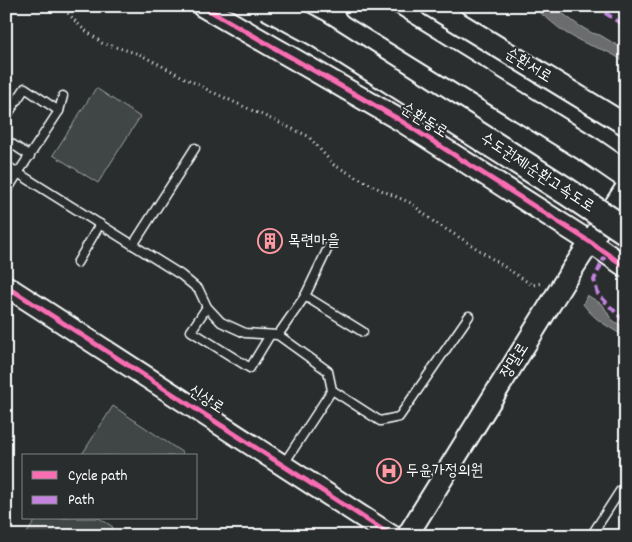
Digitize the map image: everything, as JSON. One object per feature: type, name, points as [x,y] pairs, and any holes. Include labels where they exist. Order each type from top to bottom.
[{"type":"highway","name":"수도권제1순환고속도로","points":[[268,6],[317,33],[626,231]]},
{"type":"highway","points":[[357,6],[626,175]]},
{"type":"street","name":"순환동로","points":[[202,6],[398,119],[626,267]]},
{"type":"street","name":"순환서로","points":[[431,6],[626,125]]},
{"type":"street","name":"장말로","points":[[407,536],[566,279],[626,188]]},
{"type":"street","name":"신상로","points":[[6,286],[392,536]]},
{"type":"lane","points":[[6,117],[25,88],[59,112]]},
{"type":"lane","points":[[6,192],[59,112],[63,96]]},
{"type":"lane","points":[[6,140],[30,156]]},
{"type":"lane","points":[[133,245],[195,148]]},
{"type":"lane","points":[[6,165],[181,275],[199,290],[207,307],[221,322],[245,333],[274,335],[328,371],[332,390],[283,465]]},
{"type":"lane","points":[[77,263],[100,224]]},
{"type":"lane","points":[[207,307],[191,331],[250,368],[305,296],[329,246]]},
{"type":"lane","points":[[305,296],[363,332]]},
{"type":"lane","points":[[332,390],[380,421],[399,417],[469,316]]},
{"type":"lane","points":[[591,536],[620,491],[626,495]]},
{"type":"path","points":[[61,6],[81,27],[102,43],[139,54],[210,91],[308,136],[334,165],[383,191],[411,203],[434,222],[532,285],[566,279]]},
{"type":"shaded area","points":[[527,6],[554,7],[578,25],[600,35],[625,50],[626,64],[612,54],[584,43],[566,33],[543,15]]},
{"type":"shaded area","points":[[96,88],[140,117],[98,183],[53,155]]},
{"type":"shaded area","points":[[587,295],[603,305],[611,319],[626,329],[626,338],[598,320],[588,310],[583,304]]},
{"type":"shaded area","points":[[113,406],[183,453],[182,454],[82,454]]},
{"type":"shaded area","points":[[36,520],[102,520],[113,527],[108,536],[25,536]]},
{"type":"marked path","points":[[595,6],[626,27]]},
{"type":"marked path","points":[[606,254],[594,280],[598,294],[626,323]]},
{"type":"cycle path","points":[[202,6],[398,119],[626,267]]},
{"type":"cycle path","points":[[6,286],[392,536]]},
{"type":"place","name":"목련마을","points":[[270,241]]},
{"type":"place","name":"두윤가정의원","points":[[389,471]]}]
